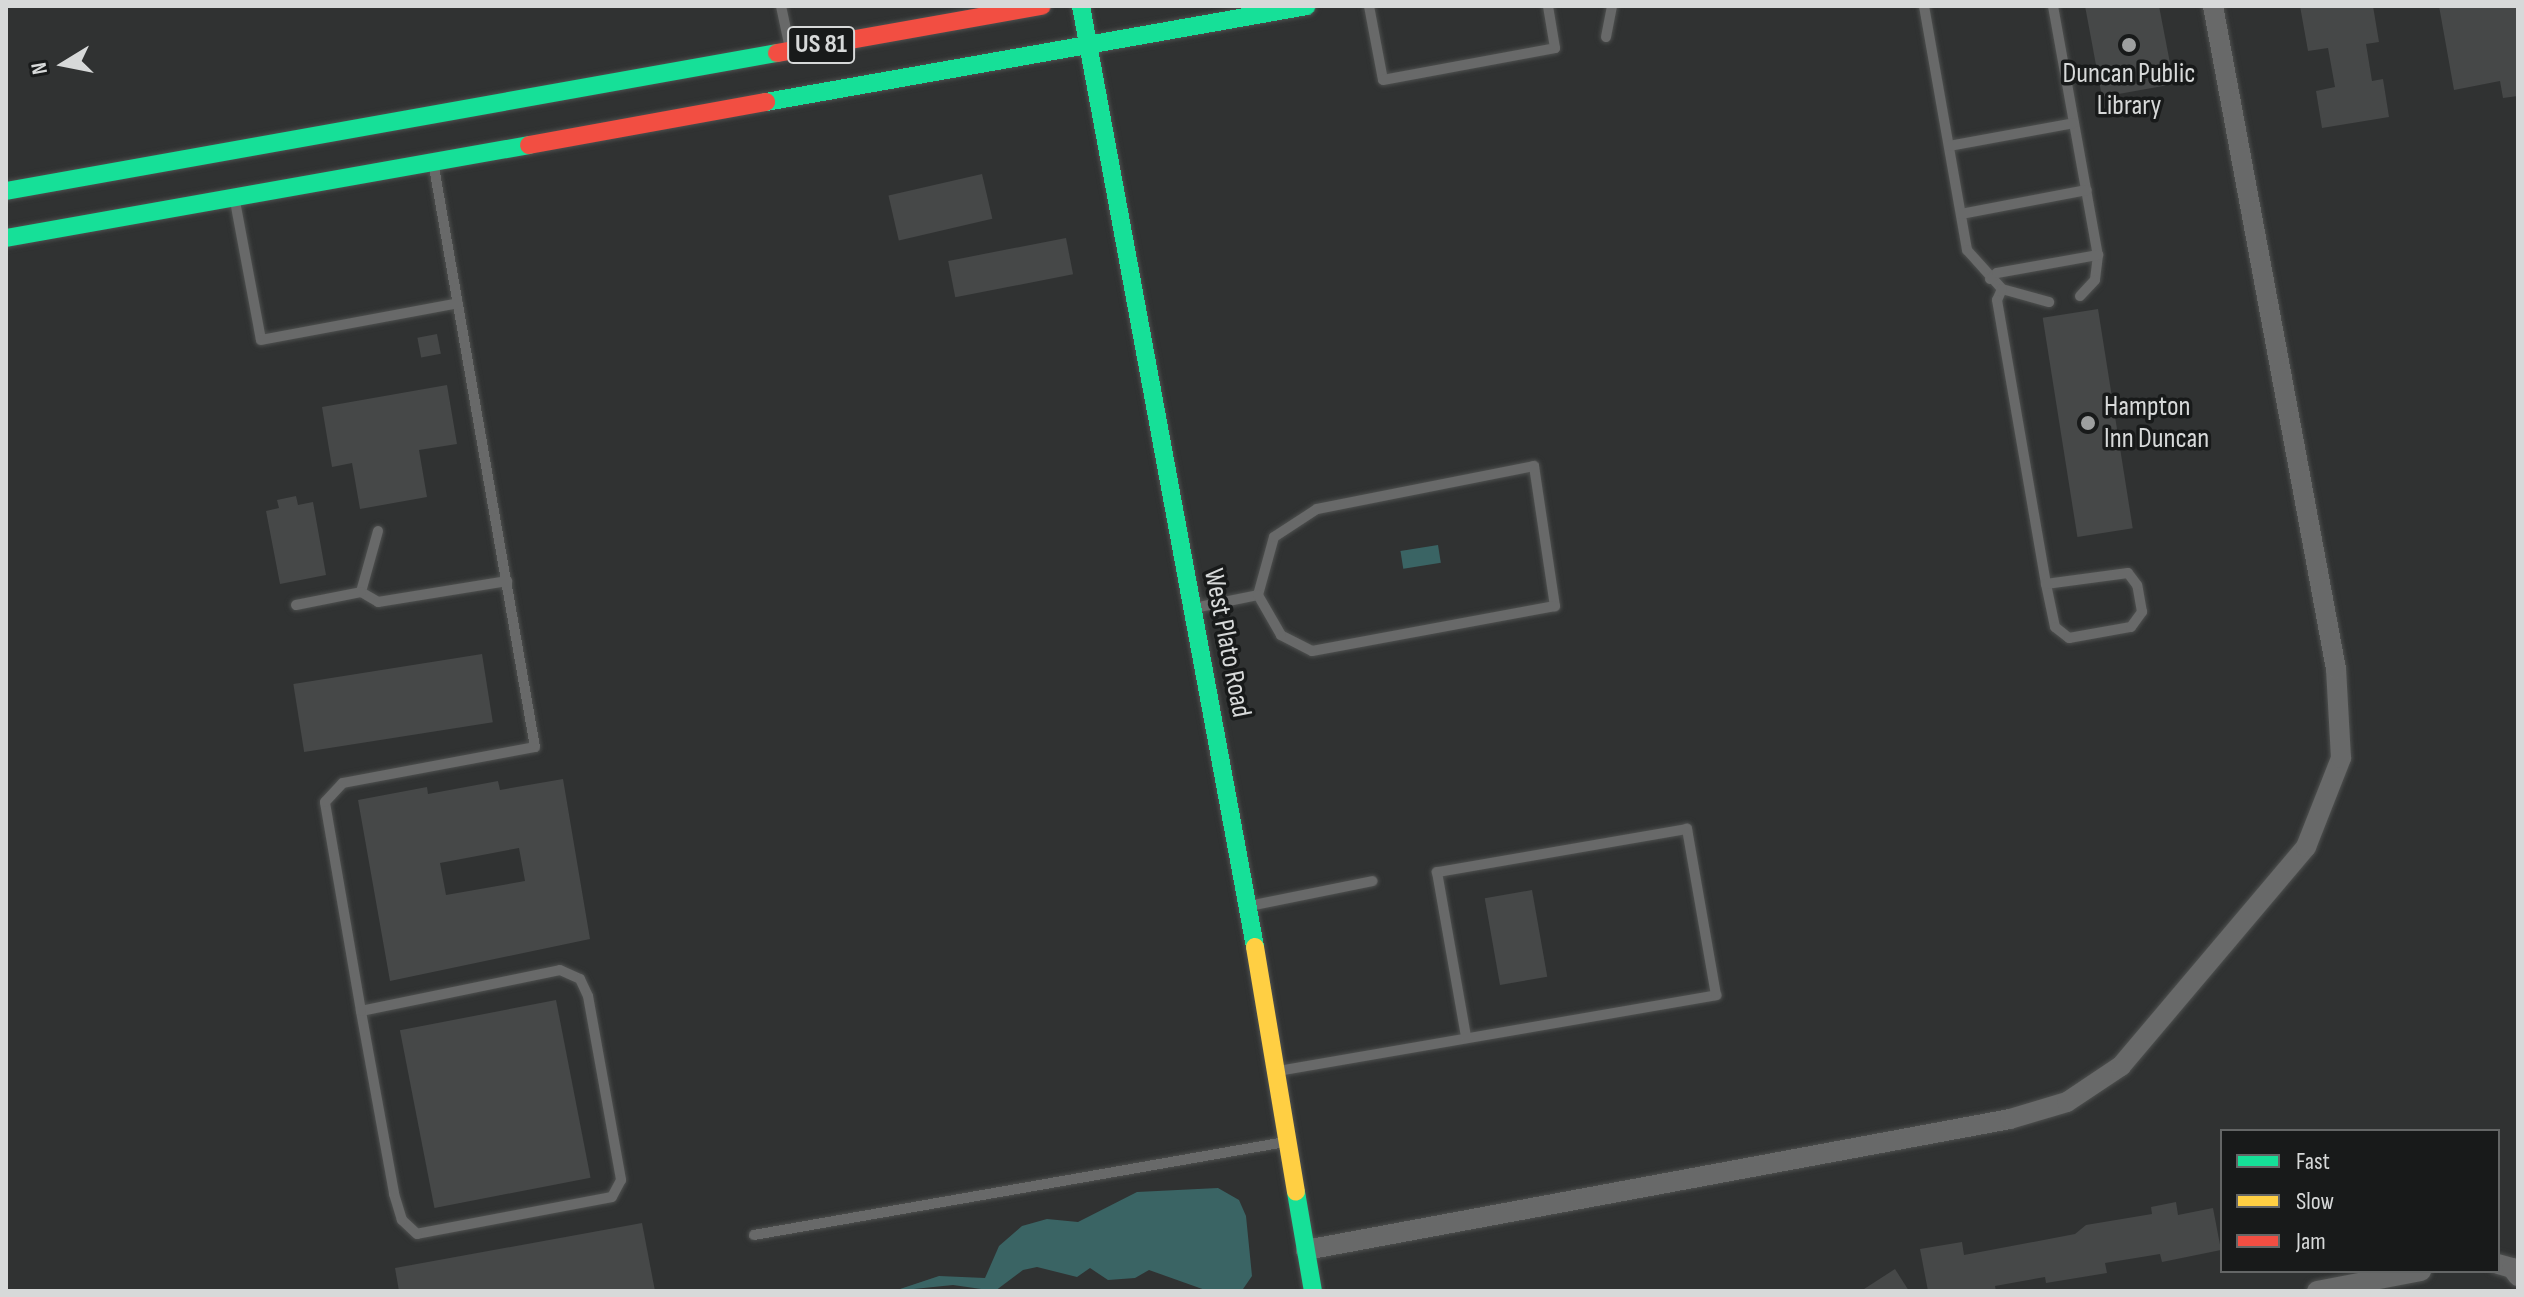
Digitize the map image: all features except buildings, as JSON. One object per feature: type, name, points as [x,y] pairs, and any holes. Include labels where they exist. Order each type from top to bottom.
[{"type":"main road","name":"US 81","points":[[6,238],[234,197],[429,139],[790,51],[1042,6]]},
{"type":"main road","name":"West Plato Road","points":[[1081,6],[1248,906],[1313,1291]]},
{"type":"main road","name":"US 81","points":[[6,191],[429,139],[1088,45],[1307,6]]},
{"type":"street","points":[[1306,1250],[2010,1119],[2067,1102],[2121,1066],[2306,847],[2341,758],[2336,669],[2213,6]]},
{"type":"street","points":[[2317,1291],[2411,1273]]},
{"type":"lane","points":[[781,6],[790,51]]},
{"type":"lane","points":[[1369,6],[1383,80],[1555,48],[1548,6]]},
{"type":"lane","points":[[1606,37],[1612,6]]},
{"type":"lane","points":[[1924,6],[1967,250],[2002,289],[2049,302]]},
{"type":"lane","points":[[2053,6],[2098,255],[2095,280],[2080,296]]},
{"type":"lane","points":[[1949,146],[2074,123]]},
{"type":"lane","points":[[361,1011],[560,970],[580,979],[588,996],[621,1180],[612,1197],[417,1234],[402,1220],[394,1193],[361,1011],[325,802],[343,783],[535,747],[429,139]]},
{"type":"lane","points":[[1961,214],[2087,190]]},
{"type":"lane","points":[[234,197],[261,340],[458,303]]},
{"type":"lane","points":[[1990,279],[1997,273],[2098,255]]},
{"type":"lane","points":[[2002,289],[1997,300],[2046,584],[2055,627],[2069,638],[2131,627],[2142,612],[2137,585],[2128,573],[2046,584]]},
{"type":"lane","points":[[1534,466],[1555,606],[1312,651],[1281,635],[1258,595],[1274,537],[1317,509],[1534,466]]},
{"type":"lane","points":[[361,592],[378,531]]},
{"type":"lane","points":[[296,605],[361,592],[378,602],[507,581]]},
{"type":"lane","points":[[1192,609],[1258,595]]},
{"type":"lane","points":[[1275,1071],[1716,995],[1687,829],[1437,872],[1466,1037]]},
{"type":"lane","points":[[1248,906],[1373,881]]},
{"type":"lane","points":[[754,1235],[1286,1142]]},
{"type":"water","points":[[1438,545],[1441,563],[1403,569],[1400,551]]},
{"type":"water","points":[[1218,1188],[1239,1200],[1246,1216],[1252,1276],[1243,1289],[1208,1291],[1149,1270],[1135,1278],[1108,1280],[1090,1268],[1077,1277],[1037,1267],[1023,1270],[995,1291],[953,1285],[894,1291],[939,1276],[985,1278],[999,1246],[1022,1226],[1047,1219],[1078,1222],[1137,1192]]},
{"type":"traffic: fast","points":[[1081,6],[1255,947]]},
{"type":"traffic: fast","points":[[766,102],[1307,6]]},
{"type":"traffic: fast","points":[[6,191],[777,53]]},
{"type":"traffic: fast","points":[[6,238],[529,145]]},
{"type":"traffic: fast","points":[[1296,1192],[1313,1291]]},
{"type":"traffic: slow","points":[[1255,947],[1296,1192]]},
{"type":"traffic: jam","points":[[777,53],[1042,6]]},
{"type":"traffic: jam","points":[[529,145],[766,102]]},
{"type":"place","name":"Duncan Public Library","points":[[2129,45]]},
{"type":"place","name":"Hampton Inn Duncan","points":[[2088,423]]}]
